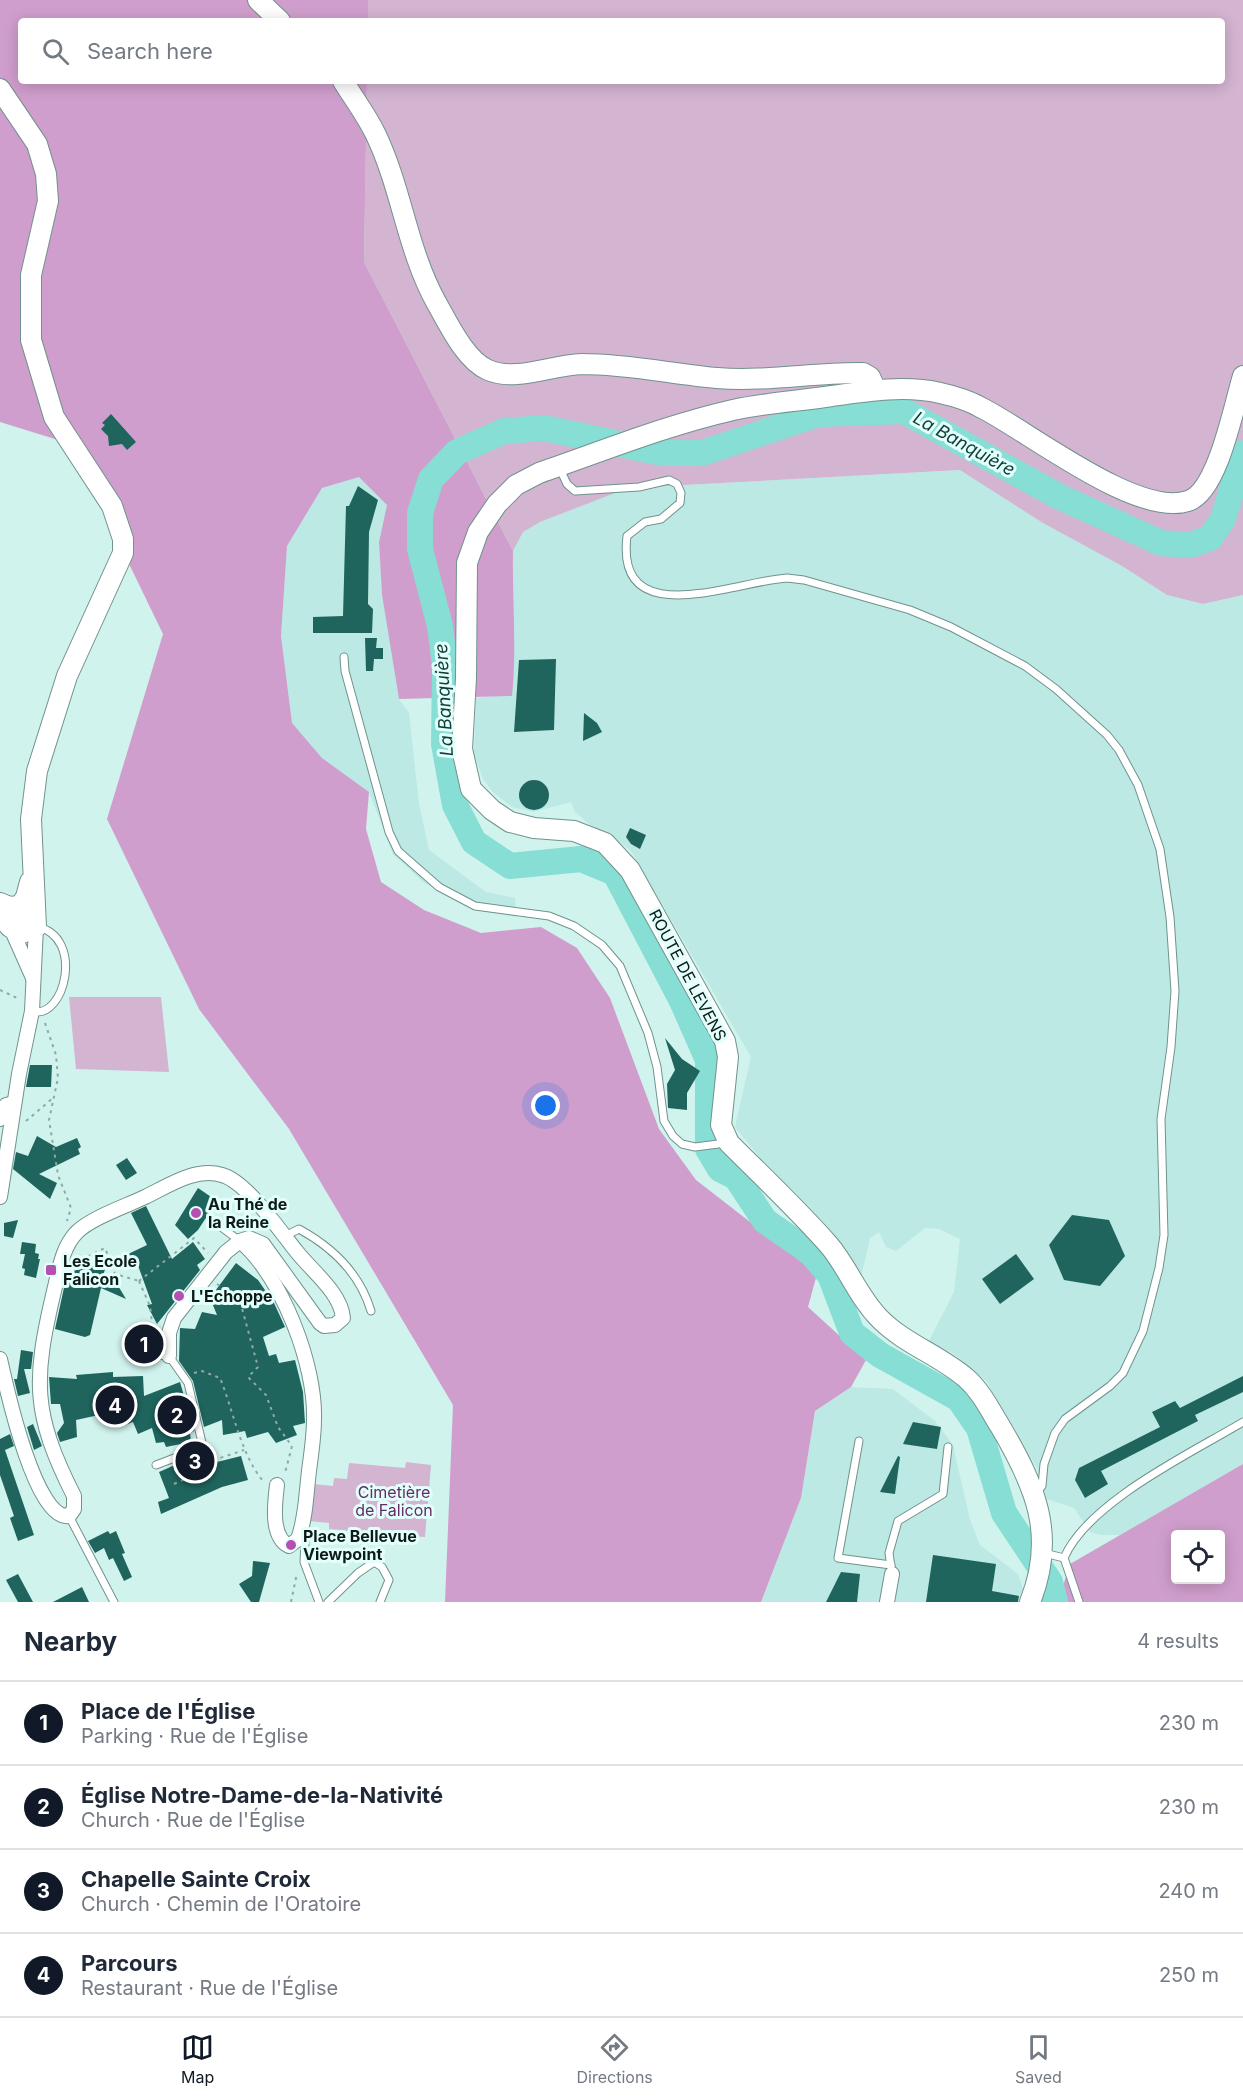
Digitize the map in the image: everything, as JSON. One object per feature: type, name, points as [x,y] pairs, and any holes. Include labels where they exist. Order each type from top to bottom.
[{"type":"street","points":[[258,0],[277,18]]},
{"type":"street","points":[[345,84],[376,135],[400,200],[416,262],[437,303],[470,355],[485,369],[502,375],[520,375],[557,365],[632,366],[717,378],[756,379],[863,373],[870,377],[876,390]]},
{"type":"street","points":[[0,89],[37,144],[46,174],[48,201],[31,275],[31,340],[54,417],[112,506],[123,539],[123,553],[67,676],[37,771],[32,819],[32,873],[36,927],[34,980],[37,1012],[14,1103],[0,1197]]},
{"type":"street","name":"ROUTE DE LEVENS","points":[[725,1143],[722,1125],[728,1057],[724,1041],[630,870],[605,843],[574,831],[534,828],[510,822],[492,810],[471,789],[462,749],[467,563],[478,532],[497,504],[516,485],[567,463],[734,410],[876,390],[939,392],[981,407],[1087,472],[1141,496],[1177,504],[1197,498],[1208,484],[1243,376]]},
{"type":"street","points":[[9,911],[26,897],[32,873]]},
{"type":"street","points":[[9,911],[22,933],[36,927]]},
{"type":"street","points":[[9,911],[34,980]]},
{"type":"street","points":[[0,1119],[6,1105],[14,1103]]},
{"type":"street","points":[[725,1143],[828,1244],[879,1318],[897,1334],[938,1358],[969,1380],[982,1395],[1023,1465],[1035,1494],[1043,1528],[1044,1552],[1038,1582],[1030,1602]]},
{"type":"street","points":[[0,1359],[29,1465],[48,1504],[58,1514],[69,1516],[74,1509],[74,1496],[43,1425],[38,1387],[43,1344],[60,1266],[68,1243],[83,1226],[183,1178],[197,1174],[221,1174],[244,1189],[285,1236],[340,1304],[343,1318],[335,1325],[324,1326],[263,1244],[254,1238],[240,1241],[217,1263],[173,1322],[169,1333],[169,1356]]},
{"type":"street","points":[[240,1241],[251,1251],[279,1291],[311,1382],[315,1419],[301,1532],[294,1544],[289,1546],[280,1538],[274,1513],[277,1485]]},
{"type":"street","points":[[887,1602],[892,1570]]},
{"type":"lane","points":[[567,463],[567,484],[575,491],[639,488],[669,480],[677,484],[681,493],[680,503],[662,519],[645,522],[627,536],[630,572],[638,584],[647,591],[669,596],[787,578],[804,580],[910,610],[994,648],[1025,666],[1056,689],[1107,735],[1119,750],[1138,785],[1160,849],[1170,917],[1175,991],[1171,1047],[1161,1119],[1164,1235],[1143,1331],[1123,1373],[1110,1386],[1065,1419],[1055,1433],[1044,1464],[1042,1486],[1035,1494]]},
{"type":"lane","points":[[344,657],[345,671],[389,832],[398,851],[439,887],[475,906],[549,916],[574,926],[602,945],[620,966],[648,1033],[657,1067],[664,1121],[678,1140],[695,1147],[725,1143]]},
{"type":"lane","points":[[36,927],[48,929],[55,934],[65,952],[65,971],[58,998],[52,1006],[37,1012]]},
{"type":"lane","points":[[221,1227],[240,1241]]},
{"type":"lane","points":[[285,1236],[299,1229],[331,1250],[345,1264],[371,1311]]},
{"type":"lane","points":[[128,1352],[169,1356],[188,1383],[203,1447],[156,1465]]},
{"type":"lane","points":[[1079,1602],[1066,1555],[1071,1543],[1084,1528],[1130,1489],[1243,1422]]},
{"type":"lane","points":[[859,1441],[838,1558],[892,1570],[889,1553],[898,1521],[943,1494],[948,1447]]},
{"type":"lane","points":[[69,1516],[114,1602]]},
{"type":"lane","points":[[301,1532],[305,1542],[304,1562],[319,1602]]},
{"type":"lane","points":[[1044,1552],[1066,1555]]},
{"type":"lane","points":[[328,1602],[358,1573],[374,1562],[382,1567],[389,1580],[380,1602]]},
{"type":"path","points":[[0,990],[21,999]]},
{"type":"path","points":[[37,1012],[56,1055],[58,1078],[49,1120],[58,1175],[71,1208],[63,1229]]},
{"type":"path","points":[[19,1127],[53,1098]]},
{"type":"path","points":[[139,1281],[194,1238],[217,1263]]},
{"type":"path","points":[[60,1266],[68,1266],[105,1248],[115,1274],[139,1281],[150,1305],[153,1331],[157,1332],[162,1320],[173,1322]]},
{"type":"path","points":[[182,1375],[202,1371],[220,1378],[234,1409],[244,1450],[265,1483],[277,1485],[283,1478],[292,1446],[278,1427],[266,1395],[248,1377],[258,1367],[240,1302],[236,1295],[217,1284]]},
{"type":"path","points":[[174,1484],[210,1468],[211,1461],[203,1447]]},
{"type":"path","points":[[211,1461],[244,1450]]},
{"type":"path","points":[[291,1602],[296,1574],[304,1562]]},
{"type":"shaded area","points":[[0,0],[368,0],[368,18],[18,18],[18,84],[367,84],[364,262],[513,551],[512,696],[399,699],[382,595],[379,542],[387,505],[359,477],[322,488],[287,546],[281,636],[292,723],[322,758],[369,792],[366,829],[381,882],[424,910],[481,933],[541,927],[577,948],[610,998],[659,1129],[696,1180],[817,1274],[808,1307],[866,1360],[851,1387],[815,1411],[801,1498],[761,1602],[445,1602],[453,1405],[289,1129],[199,1009],[107,819],[163,634],[71,444],[0,422]]},
{"type":"shaded area","points":[[961,470],[1043,523],[1122,566],[1167,595],[1203,604],[1243,595],[1243,1464],[1121,1535],[1101,1535],[1090,1532],[1074,1508],[1047,1499],[1037,1469],[986,1381],[954,1354],[929,1341],[954,1292],[960,1239],[939,1229],[925,1228],[896,1251],[886,1247],[879,1232],[870,1238],[861,1277],[835,1238],[765,1164],[735,1127],[751,1057],[631,851],[610,835],[590,825],[575,812],[571,802],[533,812],[512,807],[493,792],[483,779],[474,754],[476,698],[497,695],[512,602],[513,551],[523,532],[540,522],[628,488]]},
{"type":"shaded area","points":[[359,476],[387,505],[379,542],[382,595],[399,699],[409,713],[419,804],[429,850],[486,892],[515,898],[516,917],[476,910],[423,882],[393,854],[369,792],[322,758],[292,723],[281,636],[287,546],[322,488]]},
{"type":"shaded area","points":[[851,1387],[893,1389],[935,1421],[953,1445],[970,1520],[980,1545],[1018,1574],[1023,1589],[1017,1602],[761,1602],[801,1498],[815,1411]]},
{"type":"shaded area","points":[[1243,1464],[1243,1602],[1058,1602],[1070,1564]]},
{"type":"green space","points":[[368,0],[1243,0],[1243,595],[1203,604],[1167,595],[1122,566],[1043,523],[960,470],[628,488],[540,522],[523,532],[513,551],[364,262],[367,84],[1225,84],[1225,18],[368,18]]},
{"type":"green space","points":[[69,997],[161,997],[169,1072],[76,1069]]},
{"type":"green space","name":"Cimetière de Falicon","points":[[406,1462],[431,1465],[425,1537],[329,1529],[329,1523],[309,1521],[313,1484],[333,1486],[334,1478],[347,1479],[349,1463],[405,1468]]},
{"type":"building","points":[[111,414],[136,442],[127,450],[122,444],[109,446],[108,436],[101,429],[105,425],[102,423]]},
{"type":"building","points":[[358,486],[378,500],[369,532],[368,604],[373,609],[372,633],[313,633],[313,617],[343,616],[346,506],[349,506]]},
{"type":"building","points":[[365,638],[377,638],[376,648],[383,648],[383,659],[374,659],[373,671],[366,671]]},
{"type":"building","points":[[556,659],[554,730],[514,732],[519,660]]},
{"type":"building","points":[[584,713],[597,723],[602,732],[583,741]]},
{"type":"building","points":[[534,780],[545,784],[549,795],[545,806],[534,810],[523,806],[519,795],[523,784]]},
{"type":"building","points":[[630,828],[646,835],[640,849],[631,844],[626,837]]},
{"type":"building","points":[[665,1038],[682,1059],[700,1071],[687,1093],[687,1110],[668,1108],[667,1084],[675,1070]]},
{"type":"building","points":[[30,1065],[52,1065],[51,1087],[26,1087]]},
{"type":"building","points":[[37,1136],[56,1147],[77,1138],[81,1147],[78,1149],[80,1154],[39,1174],[57,1183],[50,1199],[13,1169],[16,1152],[28,1156]]},
{"type":"building","points":[[127,1158],[137,1173],[126,1180],[116,1165]]},
{"type":"building","name":"Au Thé de la Reine","points":[[198,1188],[217,1201],[198,1230],[188,1239],[175,1225]]},
{"type":"building","points":[[146,1206],[172,1259],[193,1242],[205,1259],[197,1265],[200,1270],[157,1324],[147,1305],[152,1304],[136,1260],[131,1270],[124,1256],[147,1245],[131,1213]]},
{"type":"building","points":[[1072,1215],[1109,1220],[1125,1256],[1100,1286],[1064,1280],[1049,1245]]},
{"type":"building","points":[[18,1220],[13,1238],[4,1236],[4,1223]]},
{"type":"building","points":[[22,1242],[36,1244],[35,1253],[39,1254],[38,1259],[40,1259],[36,1278],[24,1275],[25,1269],[22,1268],[25,1254],[20,1254]]},
{"type":"building","points":[[1016,1254],[1034,1279],[1000,1304],[982,1279]]},
{"type":"building","points":[[102,1259],[106,1266],[103,1276],[114,1279],[126,1299],[101,1288],[90,1335],[85,1337],[55,1329],[67,1274]]},
{"type":"building","points":[[236,1263],[258,1280],[274,1303],[285,1327],[263,1337],[269,1356],[276,1354],[279,1363],[295,1360],[303,1392],[305,1423],[293,1426],[297,1435],[276,1443],[268,1432],[247,1438],[245,1431],[223,1435],[222,1420],[204,1427],[193,1381],[179,1361],[180,1328],[195,1329],[202,1312],[217,1315],[210,1298]]},
{"type":"building","points":[[21,1350],[33,1352],[31,1369],[24,1369],[30,1393],[18,1396],[14,1379],[17,1379]]},
{"type":"building","points":[[113,1372],[113,1377],[143,1376],[144,1396],[180,1382],[194,1431],[190,1433],[191,1442],[166,1447],[164,1442],[156,1443],[152,1428],[138,1434],[133,1422],[125,1425],[123,1416],[109,1419],[108,1413],[76,1420],[77,1437],[60,1442],[57,1433],[64,1423],[60,1404],[51,1404],[49,1377],[77,1379],[76,1375]]},
{"type":"building","points":[[1243,1376],[1243,1392],[1195,1415],[1198,1421],[1101,1471],[1108,1484],[1085,1498],[1075,1480],[1079,1468],[1160,1427],[1152,1412],[1175,1401],[1180,1408]]},
{"type":"building","points":[[913,1422],[941,1427],[937,1449],[903,1444]]},
{"type":"building","points":[[33,1424],[42,1446],[34,1450],[27,1427]]},
{"type":"building","points":[[10,1434],[14,1446],[5,1450],[34,1535],[18,1541],[10,1518],[14,1516],[0,1475],[0,1439]]},
{"type":"building","points":[[202,1453],[205,1465],[241,1456],[248,1480],[222,1487],[161,1514],[158,1502],[169,1498],[159,1472]]},
{"type":"building","points":[[898,1456],[900,1457],[895,1494],[880,1492]]},
{"type":"building","points":[[108,1531],[110,1534],[116,1531],[125,1553],[122,1554],[132,1577],[124,1581],[113,1558],[109,1560],[104,1548],[95,1553],[88,1541]]},
{"type":"building","points":[[933,1555],[996,1564],[992,1591],[1019,1596],[1018,1602],[926,1602]]},
{"type":"building","points":[[253,1561],[270,1563],[259,1602],[251,1602],[239,1584],[252,1576]]},
{"type":"building","points":[[841,1572],[860,1574],[857,1602],[826,1602]]},
{"type":"building","points":[[18,1574],[33,1602],[18,1602],[6,1580]]},
{"type":"building","points":[[82,1587],[89,1602],[53,1602]]},
{"type":"waterway","name":"La Banquière","points":[[1055,1602],[1050,1582],[1004,1513],[979,1428],[959,1399],[880,1355],[852,1333],[830,1275],[810,1252],[765,1221],[736,1177],[720,1169],[708,1149],[708,1060],[682,1001],[615,873],[581,859],[510,866],[474,842],[455,805],[444,744],[445,666],[440,626],[420,549],[420,513],[431,479],[457,452],[504,431],[544,428],[662,453],[702,453],[818,414],[904,411],[1060,497],[1161,543],[1190,545],[1210,538],[1223,519],[1243,453]]},
{"type":"place","name":"Au Thé de la Reine","points":[[196,1213]]},
{"type":"place","name":"Les Ecole Falicon","points":[[51,1270]]},
{"type":"place","name":"L'Echoppe","points":[[179,1296]]},
{"type":"place","name":"Place de l'Église","points":[[144,1344]]},
{"type":"place","name":"Parcours","points":[[115,1405]]},
{"type":"place","name":"Église Notre-Dame-de-la-Nativité","points":[[177,1415]]},
{"type":"place","name":"Chapelle Sainte Croix","points":[[195,1461]]},
{"type":"place","name":"Place Bellevue Viewpoint","points":[[291,1545]]}]
